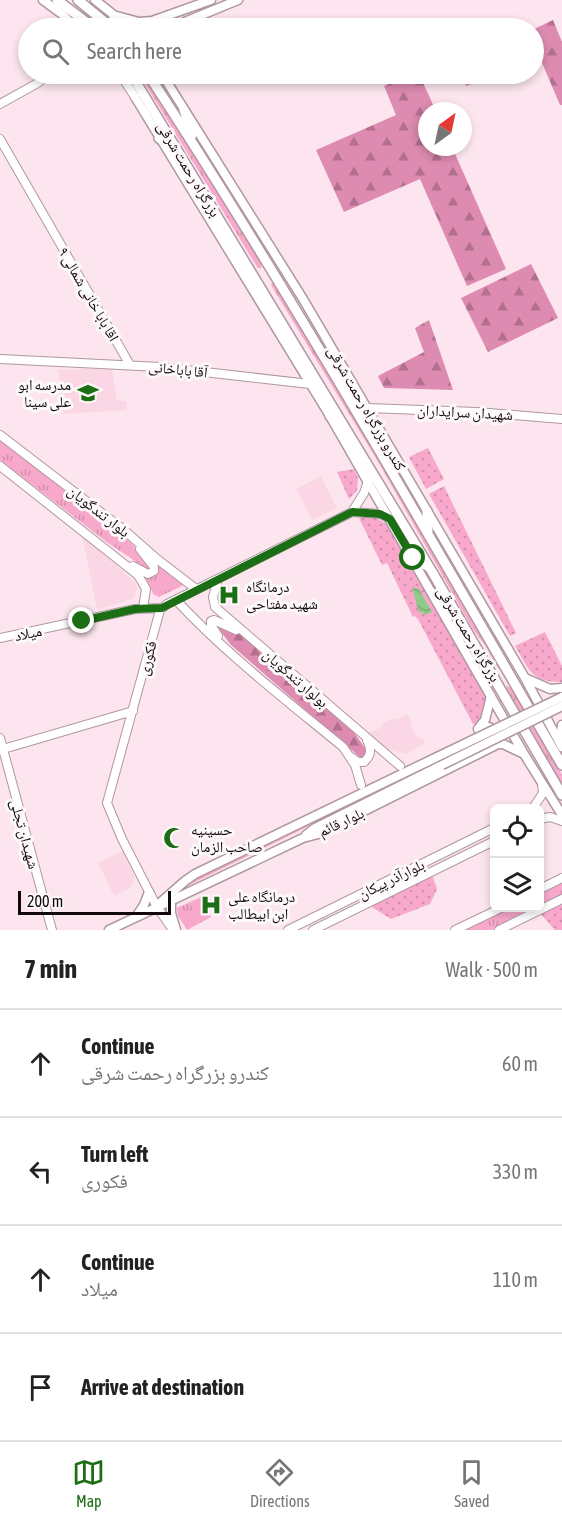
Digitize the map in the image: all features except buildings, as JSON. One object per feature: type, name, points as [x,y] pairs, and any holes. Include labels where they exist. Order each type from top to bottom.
[{"type":"highway","points":[[57,0],[81,18]]},
{"type":"highway","points":[[78,0],[100,18]]},
{"type":"highway","name":"بزرگراه رحمت شرقی","points":[[137,84],[327,395],[562,795]]},
{"type":"highway","name":"بزرگراه رحمت شرقی","points":[[155,84],[332,368],[562,765]]},
{"type":"highway","points":[[184,110],[195,146]]},
{"type":"highway","points":[[159,138],[179,154]]},
{"type":"highway","points":[[248,265],[256,271],[261,270],[265,263],[264,257]]},
{"type":"highway","points":[[263,290],[268,278],[279,280]]},
{"type":"highway","points":[[332,368],[352,383]]},
{"type":"highway","points":[[327,395],[330,416]]},
{"type":"highway","points":[[428,511],[428,534]]},
{"type":"highway","points":[[413,558],[430,568]]},
{"type":"highway","points":[[497,681],[509,674]]},
{"type":"main road","points":[[43,0],[66,18]]},
{"type":"main road","points":[[95,0],[117,18]]},
{"type":"main road","points":[[168,18],[211,0]]},
{"type":"main road","points":[[194,18],[237,0]]},
{"type":"main road","points":[[113,15],[124,18]]},
{"type":"main road","name":"کندرو بزرگراه رحمت شرقی","points":[[168,84],[303,299],[525,678],[561,745]]},
{"type":"main road","points":[[135,97],[330,416],[524,754],[562,815]]},
{"type":"main road","points":[[303,837],[315,828],[562,704],[559,695],[562,690],[550,689],[525,678]]},
{"type":"main road","points":[[491,695],[485,720],[478,729],[489,728],[497,734],[497,739],[491,748]]},
{"type":"main road","name":"بلوار قائم","points":[[157,907],[195,874],[562,697]]},
{"type":"main road","points":[[561,745],[562,725]]},
{"type":"main road","points":[[491,748],[503,744],[524,754]]},
{"type":"main road","name":"بلوار قائم","points":[[109,930],[303,837],[318,834],[491,748]]},
{"type":"main road","points":[[135,917],[144,905],[149,892]]},
{"type":"main road","points":[[171,901],[174,930]]},
{"type":"street","points":[[0,104],[36,84]]},
{"type":"street","points":[[127,84],[135,97]]},
{"type":"street","name":"۹ اقا بابا خانی شمالی","points":[[0,139],[130,365]]},
{"type":"street","name":"آقا باباخانی","points":[[0,359],[163,367],[310,384]]},
{"type":"street","name":"شهیدان سرایداران","points":[[367,408],[477,412],[562,419]]},
{"type":"street","name":"بلوار تندگویان","points":[[0,435],[124,530],[157,560],[196,590]]},
{"type":"street","name":"بلوار تندگویان","points":[[0,466],[138,574],[145,584],[143,608]]},
{"type":"street","points":[[352,512],[364,493],[368,481]]},
{"type":"street","points":[[162,608],[352,512],[380,514],[390,519]]},
{"type":"street","points":[[114,555],[148,574],[154,572],[153,565],[124,530]]},
{"type":"street","name":"بولوار تندگویان","points":[[218,579],[213,603],[246,635],[400,766]]},
{"type":"street","name":"بولوار تندگویان","points":[[176,600],[194,620],[230,652],[343,747],[350,756],[361,785]]},
{"type":"street","name":"میلاد","points":[[0,638],[143,608],[162,608]]},
{"type":"street","name":"فکوری","points":[[162,608],[107,803],[149,892],[174,930]]},
{"type":"street","points":[[230,652],[212,628],[211,621],[218,620],[246,635]]},
{"type":"street","points":[[2,750],[133,711]]},
{"type":"street","name":"شهیدان تجلی","points":[[0,738],[52,930]]},
{"type":"street","points":[[350,756],[358,762],[364,762],[371,750],[367,739]]},
{"type":"street","points":[[540,804],[543,793],[542,782]]},
{"type":"street","points":[[544,815],[562,821]]},
{"type":"street","name":"بلوارآذر پیکان","points":[[288,930],[490,830]]},
{"type":"street","points":[[474,838],[480,848]]},
{"type":"street","name":"بلوارآذر پیکان","points":[[313,930],[490,843]]},
{"type":"street","points":[[544,887],[562,878]]},
{"type":"street","points":[[384,882],[391,892]]},
{"type":"street","points":[[499,930],[562,899]]},
{"type":"street","points":[[338,906],[342,916]]},
{"type":"street","points":[[455,930],[493,912]]},
{"type":"shaded area","name":"مدرسه ابو علی سینا","points":[[112,368],[117,401],[126,401],[127,410],[63,414],[58,370]]},
{"type":"shaded area","points":[[321,476],[337,508],[312,520],[296,489]]},
{"type":"shaded area","points":[[82,535],[135,582],[137,588],[134,598],[97,610]]},
{"type":"shaded area","points":[[408,714],[410,724],[418,738],[421,737],[425,743],[407,754],[386,749],[367,733],[383,727],[382,723]]},
{"type":"shaded area","points":[[123,851],[135,878],[130,888],[114,896],[98,863]]},
{"type":"green space","points":[[553,20],[562,42],[562,105],[560,105],[544,67],[544,24]]},
{"type":"green space","points":[[145,84],[151,84],[262,261],[261,268],[258,268]]},
{"type":"green space","points":[[424,84],[432,102],[418,102],[418,156],[456,156],[506,269],[467,286],[420,179],[344,212],[316,150],[396,115],[384,86]]},
{"type":"green space","points":[[531,264],[558,318],[488,352],[461,298]]},
{"type":"green space","points":[[272,282],[379,455],[500,668],[472,628],[380,465],[271,285]]},
{"type":"green space","points":[[429,320],[453,390],[384,388],[378,376],[424,352],[415,328]]},
{"type":"green space","points":[[0,440],[118,531],[152,568],[150,571],[108,543],[0,460]]},
{"type":"green space","points":[[428,448],[444,479],[426,489],[409,457]]},
{"type":"green space","points":[[354,469],[358,478],[357,491],[349,499],[337,472]]},
{"type":"green space","points":[[444,486],[516,633],[510,636],[429,494]]},
{"type":"green space","points":[[372,516],[389,525],[394,532],[487,698],[478,723],[473,724],[418,619],[413,617],[387,563],[382,565],[359,518]]},
{"type":"green space","points":[[158,565],[182,584],[159,597],[153,594],[146,577],[156,576]]},
{"type":"green space","points":[[218,622],[243,636],[350,727],[368,752],[363,760],[231,645],[215,624]]},
{"type":"green space","points":[[545,632],[562,666],[562,682],[537,677],[528,668],[515,646]]},
{"type":"green space","points":[[506,687],[514,691],[562,775],[562,784]]},
{"type":"green space","points":[[487,732],[494,735],[181,889],[187,882]]},
{"type":"green space","points":[[431,872],[437,889],[430,904],[391,919],[367,904]]},
{"type":"green space","points":[[562,881],[562,895],[544,905],[544,890]]},
{"type":"green space","points":[[201,897],[211,917],[187,930],[178,916],[177,908]]},
{"type":"green space","points":[[562,902],[562,930],[555,930],[539,912],[544,912],[544,910]]},
{"type":"green space","points":[[500,912],[530,912],[492,930],[462,930]]},
{"type":"water","points":[[412,587],[419,589],[432,612],[425,615],[423,612],[419,613]]},
{"type":"place","name":"مدرسه ابو علی سینا","points":[[88,393]]},
{"type":"place","name":"درمانگاه شهید مفتاحی","points":[[229,595]]},
{"type":"place","name":"حسینیه صاحب الزمان","points":[[174,838]]},
{"type":"place","name":"درمانگاه علی ابن ابیطالب","points":[[211,905]]},
{"type":"route","points":[[82,621],[135,609],[162,608],[352,512],[380,514],[390,519],[413,558]]}]
